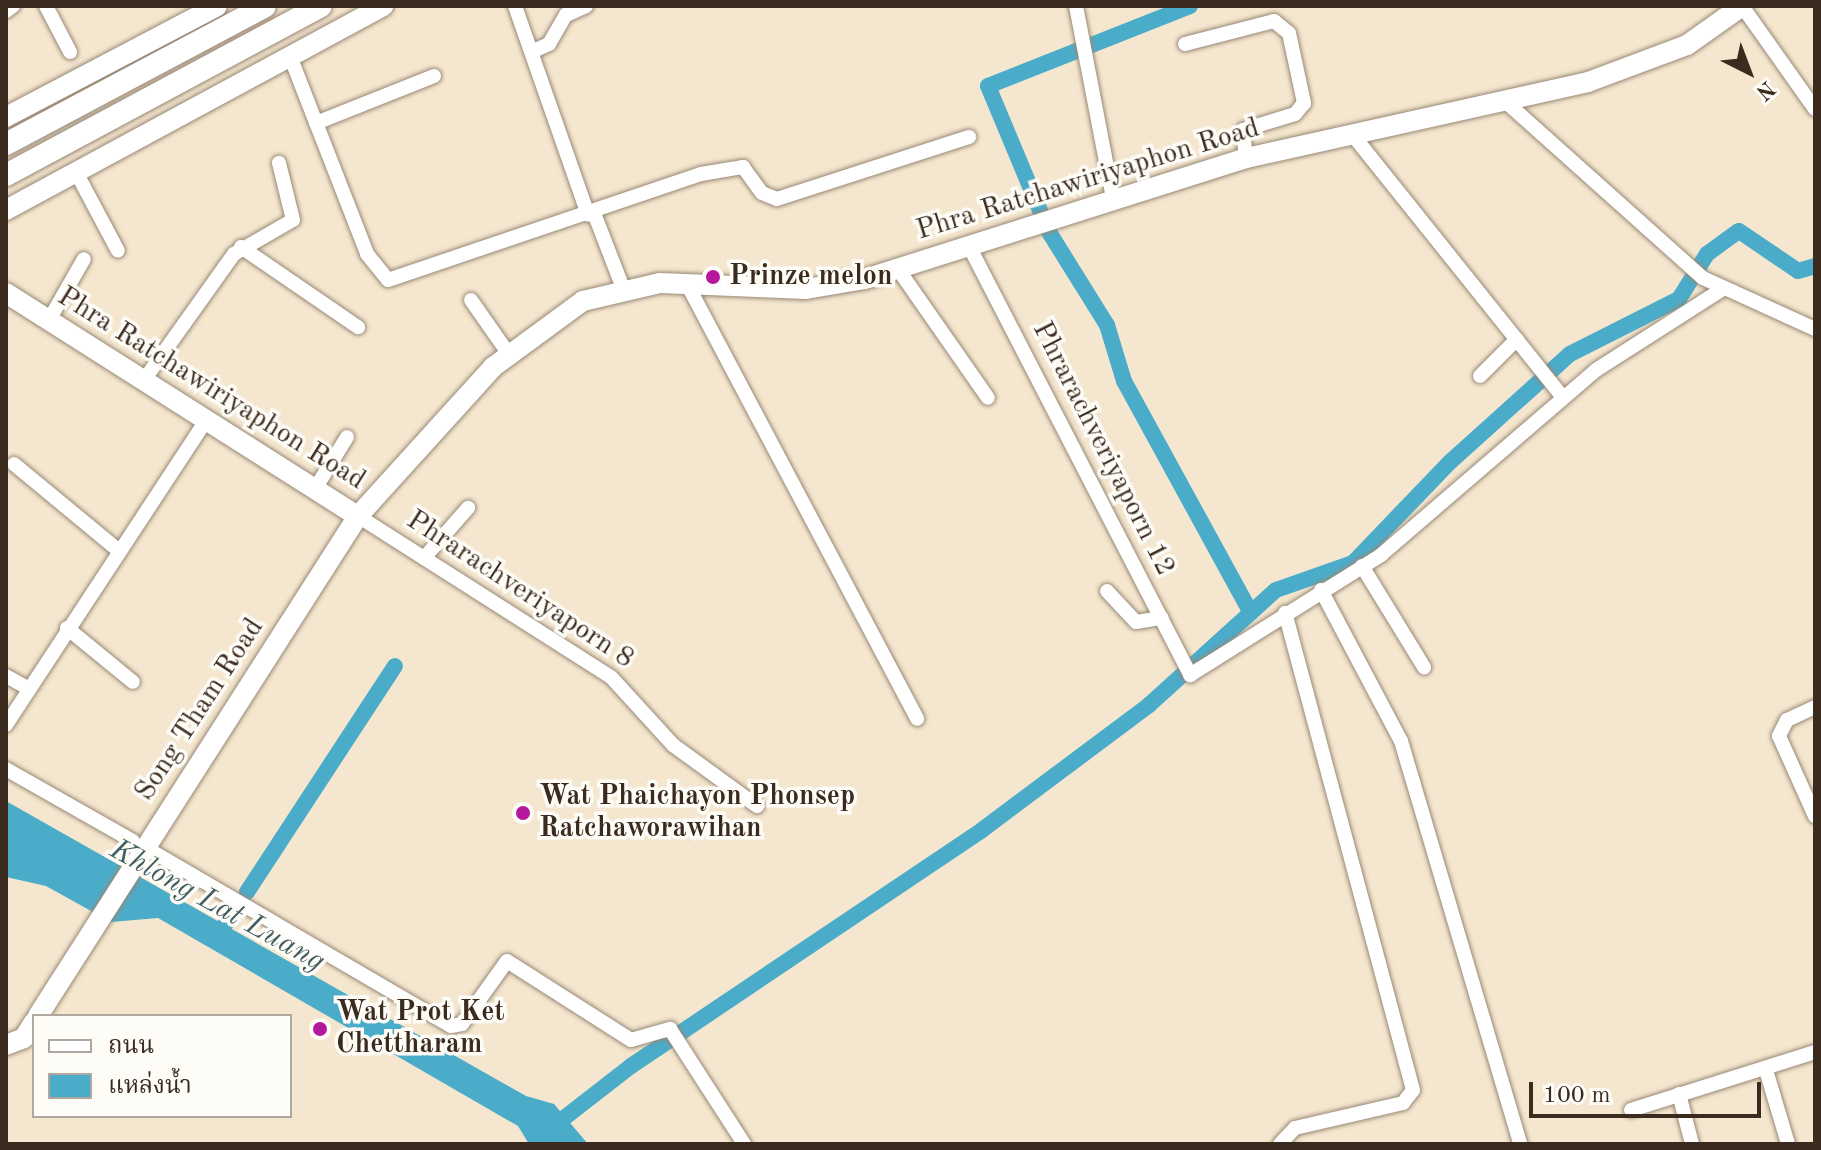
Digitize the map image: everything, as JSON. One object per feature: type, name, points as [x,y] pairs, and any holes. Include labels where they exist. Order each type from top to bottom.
[{"type":"main road","points":[[6,144],[265,6]]},
{"type":"main road","points":[[6,175],[321,6]]},
{"type":"main road","points":[[6,210],[383,6]]},
{"type":"main road","name":"Phra Ratchawiriyaphon Road","points":[[13,297],[358,516],[508,353],[583,301],[623,288],[687,284],[806,289],[898,269],[1246,158],[1506,102],[1687,45],[1742,6]]},
{"type":"main road","points":[[6,117],[205,9]]},
{"type":"main road","points":[[6,281],[13,297]]},
{"type":"main road","name":"Song Tham Road","points":[[39,1014],[358,516]]},
{"type":"main road","points":[[6,1045],[24,1038],[32,1025]]},
{"type":"street","points":[[6,11],[13,6]]},
{"type":"street","points":[[46,6],[70,52]]},
{"type":"street","points":[[515,6],[591,214],[623,288]]},
{"type":"street","points":[[531,52],[549,44],[566,15],[586,6]]},
{"type":"street","points":[[1076,6],[1113,199]]},
{"type":"street","points":[[1742,6],[1815,109]]},
{"type":"street","points":[[1185,44],[1274,21],[1289,33],[1304,103],[1295,114],[1243,130],[1246,158]]},
{"type":"street","points":[[290,56],[367,254],[388,280],[732,167],[748,169],[762,193],[777,199],[969,137]]},
{"type":"street","points":[[316,123],[434,76]]},
{"type":"street","points":[[1506,102],[1703,278],[1721,290],[1815,329]]},
{"type":"street","points":[[1352,134],[1559,391]]},
{"type":"street","points":[[144,380],[241,247],[293,220],[279,163]]},
{"type":"street","points":[[76,172],[118,251]]},
{"type":"street","name":"Phrarachveriyaporn 12","points":[[969,246],[1189,674],[1285,613]]},
{"type":"street","points":[[241,247],[358,327]]},
{"type":"street","points":[[49,320],[84,259]]},
{"type":"street","points":[[898,269],[988,398]]},
{"type":"street","points":[[687,284],[917,719]]},
{"type":"street","points":[[1280,1144],[1295,1128],[1403,1103],[1413,1090],[1285,613],[1362,566],[1559,391],[1721,290]]},
{"type":"street","points":[[471,300],[508,353]]},
{"type":"street","points":[[1480,376],[1517,339]]},
{"type":"street","points":[[6,725],[206,420]]},
{"type":"street","points":[[315,489],[347,437]]},
{"type":"street","points":[[14,464],[118,550]]},
{"type":"street","points":[[424,558],[468,508]]},
{"type":"street","name":"Phrarachveriyaporn 8","points":[[358,516],[611,677],[673,745],[757,806]]},
{"type":"street","points":[[1362,566],[1424,667]]},
{"type":"street","points":[[1321,590],[1401,741],[1520,1144]]},
{"type":"street","points":[[1107,591],[1136,622],[1162,618]]},
{"type":"street","points":[[67,628],[133,682]]},
{"type":"street","points":[[6,676],[29,689]]},
{"type":"street","points":[[1815,707],[1787,720],[1779,736],[1815,816]]},
{"type":"street","points":[[6,769],[451,1026],[462,1024],[507,961],[631,1040],[675,1033],[744,1144]]},
{"type":"street","points":[[1631,1110],[1766,1070],[1815,1052]]},
{"type":"street","points":[[1766,1070],[1788,1144]]},
{"type":"street","points":[[1679,1094],[1692,1144]]},
{"type":"water","points":[[6,801],[526,1096],[554,1104],[588,1144],[529,1144],[518,1126],[158,918],[111,922],[46,886],[6,877]]},
{"type":"waterway","points":[[1190,6],[988,86],[1049,232],[1107,325],[1124,381],[1251,613]]},
{"type":"waterway","points":[[550,1129],[631,1066],[982,830],[1149,705],[1276,590],[1353,563],[1450,462],[1570,354],[1679,299],[1707,254],[1739,231],[1798,271],[1815,266]]},
{"type":"waterway","name":"Khlong Lat Luang","points":[[247,892],[395,666]]},
{"type":"waterway","name":"Khlong Lat Luang","points":[[218,935],[233,913]]},
{"type":"place","name":"Prinze melon","points":[[713,277]]},
{"type":"place","name":"Wat Phaichayon Phonsep Ratchaworawihan","points":[[523,813]]},
{"type":"place","name":"Wat Prot Ket Chettharam","points":[[320,1029]]}]
